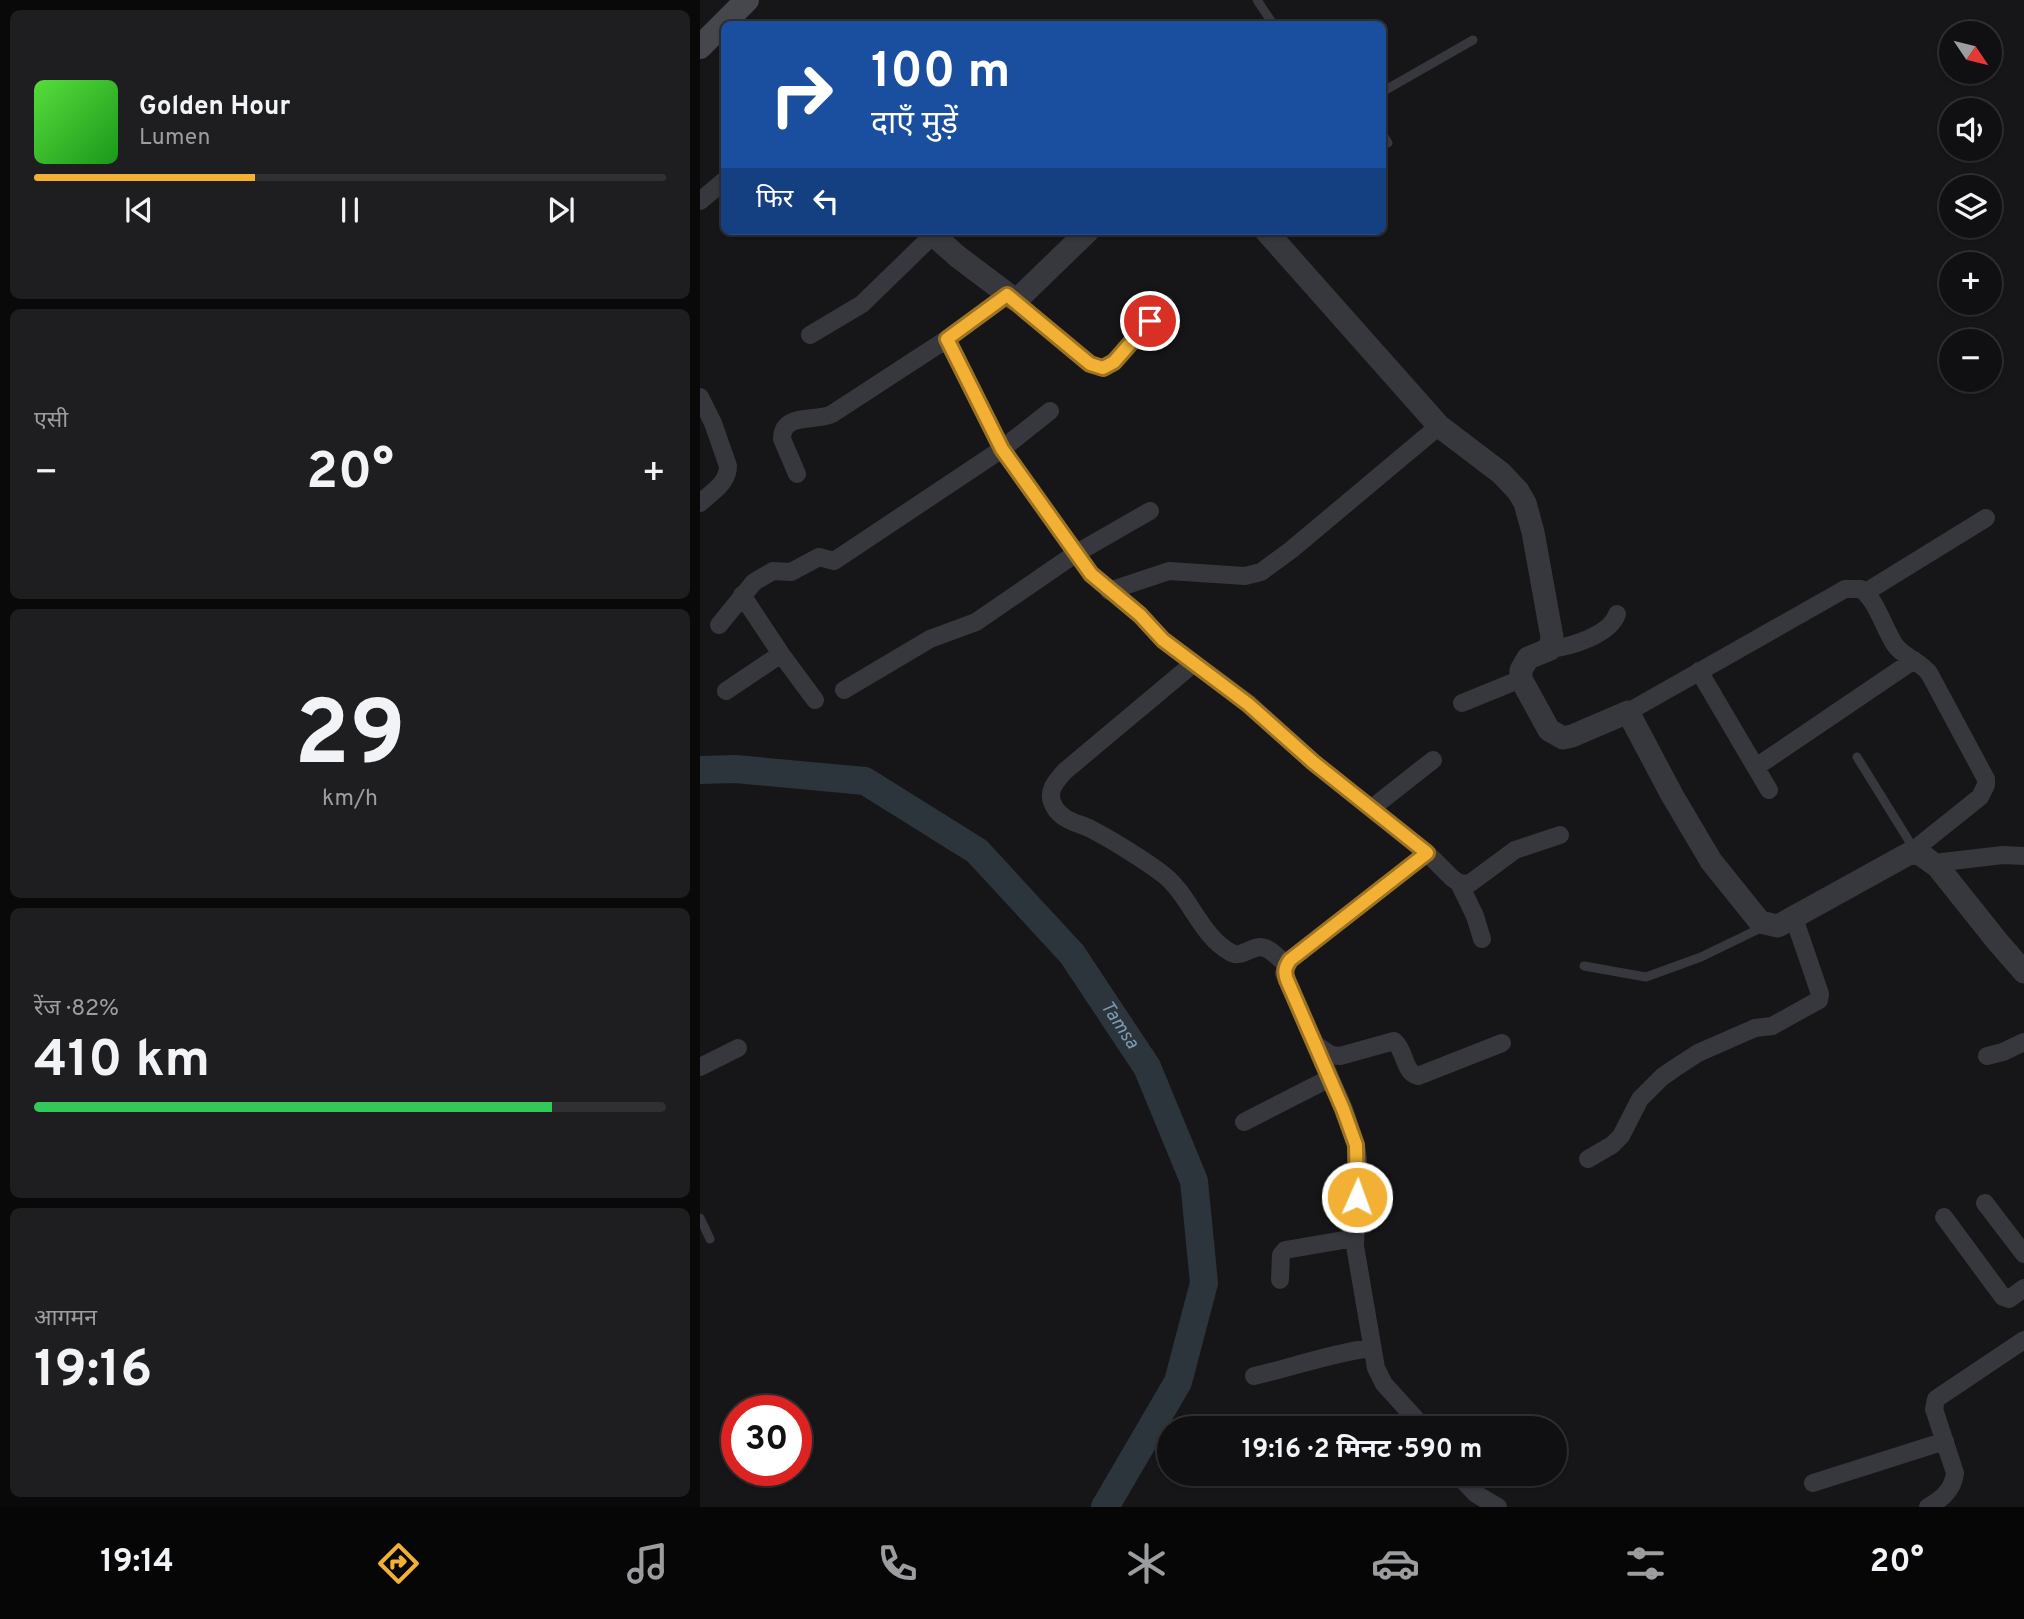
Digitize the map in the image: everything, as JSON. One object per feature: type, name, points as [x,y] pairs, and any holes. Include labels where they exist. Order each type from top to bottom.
[{"type":"main road","points":[[729,21],[747,0]]},
{"type":"street","points":[[700,201],[721,184]]},
{"type":"street","points":[[810,335],[862,304],[929,235]]},
{"type":"street","points":[[933,235],[1010,297]]},
{"type":"street","points":[[797,474],[782,439],[785,428],[798,419],[818,419],[832,414],[1010,297],[1021,296],[1084,235]]},
{"type":"street","points":[[1270,235],[1439,426],[1510,481],[1525,503],[1551,627],[1549,649]]},
{"type":"street","points":[[947,339],[1002,449],[1091,574],[1140,615],[1163,640],[1248,704],[1313,762],[1427,853],[1459,883],[1475,916],[1482,939]]},
{"type":"street","points":[[700,397],[713,423],[728,472],[720,485],[700,503]]},
{"type":"street","points":[[719,625],[754,582],[773,571],[791,572],[823,557],[834,561],[1002,449],[1050,411]]},
{"type":"street","points":[[1109,591],[1169,571],[1245,576],[1261,572],[1439,426]]},
{"type":"street","points":[[844,690],[930,639],[975,622],[1076,554],[1150,511]]},
{"type":"street","points":[[1866,592],[1986,518]]},
{"type":"street","points":[[1617,614],[1608,626],[1581,642],[1549,649],[1528,658],[1521,670],[1521,679],[1549,730],[1563,738],[1628,712],[1845,589],[1854,587],[1866,592],[1895,645],[1928,673],[1983,772],[1986,785],[1974,803],[1912,851],[1794,918],[1778,926],[1766,925],[1754,915],[1701,846],[1628,712]]},
{"type":"street","points":[[742,596],[815,700]]},
{"type":"street","points":[[726,691],[781,654]]},
{"type":"street","points":[[1756,767],[1914,660]]},
{"type":"street","points":[[1195,663],[1065,771],[1051,789],[1054,807],[1067,819],[1100,834],[1169,880],[1215,939],[1230,952],[1238,954],[1259,947],[1265,948],[1286,965]]},
{"type":"street","points":[[1699,671],[1769,790]]},
{"type":"street","points":[[1462,703],[1521,679]]},
{"type":"street","points":[[1372,808],[1433,760]]},
{"type":"street","points":[[1459,883],[1469,884],[1515,850],[1560,835]]},
{"type":"street","points":[[1912,851],[1934,863],[2024,972]]},
{"type":"street","points":[[1413,1416],[1384,1384],[1376,1368],[1356,1261],[1358,1152],[1330,1078],[1284,973],[1290,960],[1427,853]]},
{"type":"street","points":[[1934,863],[2003,855],[2024,856]]},
{"type":"street","points":[[1588,1159],[1612,1145],[1621,1136],[1640,1099],[1669,1072],[1698,1053],[1755,1028],[1772,1026],[1819,1000],[1820,994],[1794,918]]},
{"type":"street","points":[[1316,1045],[1331,1055],[1340,1056],[1394,1041],[1400,1047],[1409,1071],[1418,1076],[1502,1043]]},
{"type":"street","points":[[1987,1056],[2024,1042]]},
{"type":"street","points":[[700,1066],[738,1048]]},
{"type":"street","points":[[1244,1122],[1330,1078]]},
{"type":"street","points":[[1985,1203],[2024,1254]]},
{"type":"street","points":[[1944,1217],[2003,1297],[2009,1299],[2024,1288]]},
{"type":"street","points":[[1280,1280],[1281,1255],[1285,1250],[1356,1238]]},
{"type":"street","points":[[1928,1507],[1946,1495],[1954,1481],[1954,1466],[1934,1409],[1936,1399],[2024,1340]]},
{"type":"street","points":[[1254,1376],[1371,1348]]},
{"type":"street","points":[[1813,1483],[1945,1441]]},
{"type":"street","points":[[1468,1486],[1476,1494],[1499,1507]]},
{"type":"lane","points":[[1256,0],[1271,21]]},
{"type":"lane","points":[[1386,90],[1473,40]]},
{"type":"lane","points":[[1386,140],[1388,144]]},
{"type":"lane","points":[[1010,297],[1090,364],[1103,368],[1114,362],[1168,301]]},
{"type":"lane","points":[[1857,757],[1912,851]]},
{"type":"lane","points":[[1584,966],[1646,977],[1701,957],[1766,925]]},
{"type":"lane","points":[[700,1218],[710,1239]]},
{"type":"waterway","name":"Tamsa","points":[[700,770],[735,769],[865,781],[977,851],[1072,954],[1147,1067],[1194,1181],[1204,1283],[1178,1382],[1105,1507]]},
{"type":"route","points":[[1150,321],[1114,362],[1103,368],[1090,364],[1007,295],[947,339],[1002,449],[1091,574],[1140,615],[1163,640],[1248,704],[1325,772],[1427,853],[1290,960],[1284,973],[1356,1145],[1357,1197]]}]
